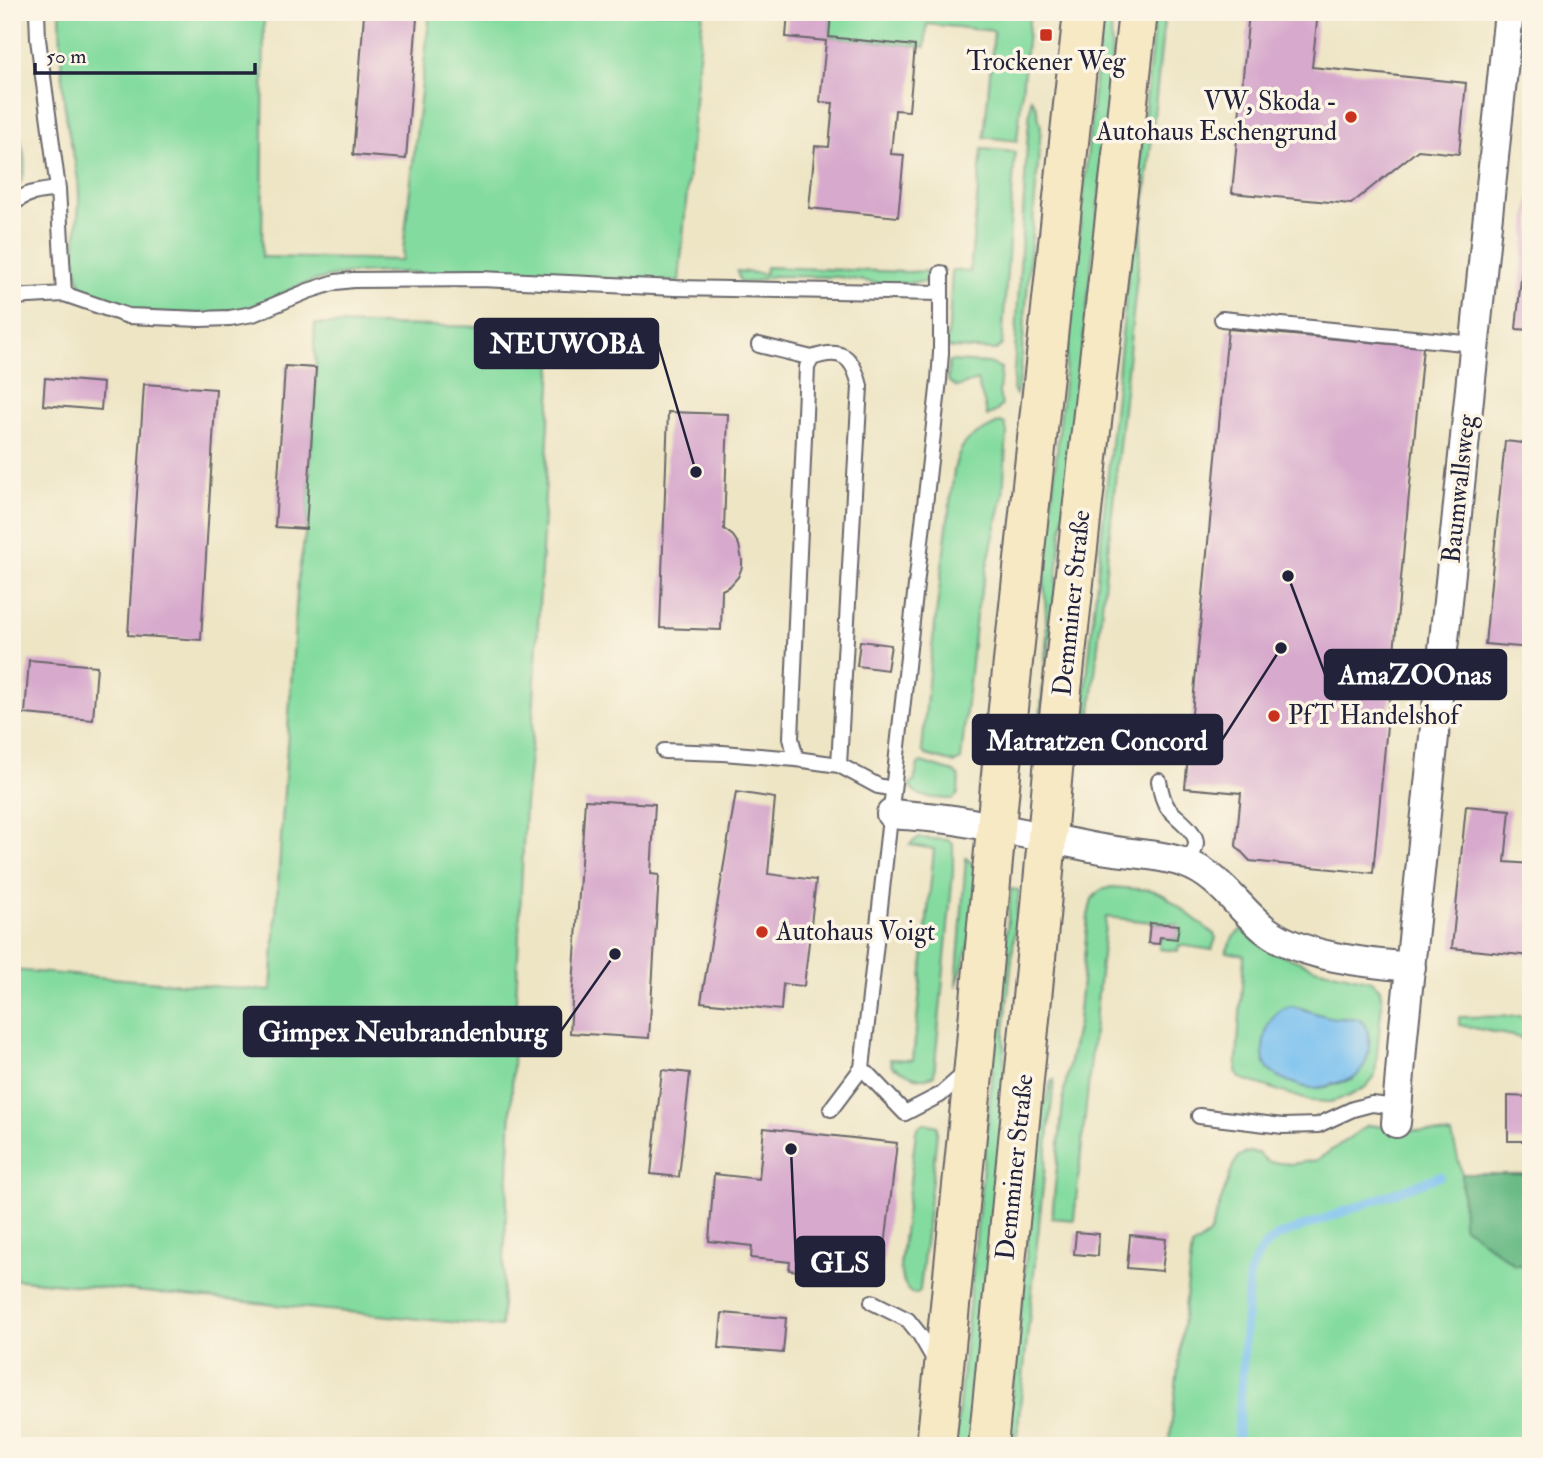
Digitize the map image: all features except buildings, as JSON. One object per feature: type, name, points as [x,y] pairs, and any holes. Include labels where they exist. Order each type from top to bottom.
[{"type":"main road","name":"Demminer Straße","points":[[936,1446],[1002,764],[1083,12]]},
{"type":"main road","name":"Demminer Straße","points":[[988,1446],[1058,728],[1138,12]]},
{"type":"street","name":"Baumwallsweg","points":[[1396,1115],[1509,12]]},
{"type":"street","points":[[892,802],[949,819],[1098,848],[1164,857],[1187,864],[1209,875],[1268,932],[1296,946],[1336,957],[1411,967]]},
{"type":"lane","points":[[37,12],[38,39],[58,189],[64,293]]},
{"type":"lane","points":[[12,205],[30,193],[58,189]]},
{"type":"lane","points":[[831,1109],[862,1068],[939,380],[941,272]]},
{"type":"lane","points":[[12,297],[64,293],[128,316],[200,319],[253,314],[308,291],[353,280],[481,279],[675,288],[940,293]]},
{"type":"lane","points":[[1222,319],[1474,344]]},
{"type":"lane","points":[[759,345],[812,358],[832,353],[844,356],[853,364],[860,386],[839,765]]},
{"type":"lane","points":[[796,759],[791,738],[807,367],[812,358]]},
{"type":"lane","points":[[664,751],[723,753],[839,765],[878,786],[892,802]]},
{"type":"lane","points":[[1159,781],[1167,807],[1196,839],[1196,846],[1187,864]]},
{"type":"lane","points":[[862,1068],[905,1113],[940,1095],[974,1065]]},
{"type":"lane","points":[[1199,1116],[1283,1126],[1318,1125],[1353,1108],[1371,1104],[1396,1115]]},
{"type":"lane","points":[[872,1302],[908,1320],[943,1374]]},
{"type":"green space","points":[[60,12],[264,12],[262,257],[402,260],[430,12],[703,12],[679,282],[505,274],[368,272],[343,274],[301,285],[236,310],[164,313],[115,306],[96,299],[84,289],[76,269],[79,191],[64,95]]},
{"type":"green space","points":[[815,12],[1030,12],[1017,141],[984,137],[994,31],[927,24],[925,47],[829,37],[831,14]]},
{"type":"green space","points":[[1102,12],[1111,12],[1112,81],[1037,756],[1047,635],[1044,576]]},
{"type":"green space","points":[[1155,12],[1165,12],[1087,749],[1079,756]]},
{"type":"green space","points":[[1031,98],[1036,106],[1041,127],[1020,377],[1016,395],[1013,390]]},
{"type":"green space","points":[[12,110],[25,165],[19,183],[12,190]]},
{"type":"green space","points":[[982,149],[1015,152],[1002,345],[996,350],[951,348],[946,345],[952,270],[970,272]]},
{"type":"green space","points":[[766,267],[926,271],[926,282],[882,284],[839,277],[774,276],[740,282],[737,271],[765,274]]},
{"type":"green space","points":[[315,324],[559,328],[553,347],[532,737],[525,804],[501,1327],[12,1279],[12,970],[271,991],[298,577],[306,529],[316,368]]},
{"type":"green space","points":[[949,361],[989,363],[1001,368],[999,393],[1002,405],[997,411],[987,416],[977,380],[957,387],[948,381]]},
{"type":"green space","points":[[1000,422],[1005,424],[1007,432],[1003,495],[976,615],[961,760],[955,763],[926,755],[922,751],[954,470],[964,444]]},
{"type":"green space","points":[[921,762],[954,772],[959,777],[958,794],[953,799],[923,796],[913,791],[909,786],[914,782],[918,764]]},
{"type":"green space","points":[[919,838],[948,840],[953,844],[953,873],[934,1075],[924,1078],[892,1066],[890,1059],[913,1060],[934,849],[910,845]]},
{"type":"green space","points":[[966,858],[974,866],[978,892],[973,926],[956,987]]},
{"type":"green space","points":[[1111,887],[1152,890],[1164,895],[1216,938],[1212,950],[1179,945],[1178,951],[1159,949],[1160,937],[1177,939],[1178,925],[1106,917],[1074,1220],[1052,1218],[1064,1091],[1078,1022],[1088,916],[1092,899],[1099,891]]},
{"type":"green space","points":[[1011,889],[1019,890],[1004,1034],[1005,1127],[972,1446],[955,1446]]},
{"type":"green space","points":[[1242,929],[1264,948],[1315,968],[1372,981],[1380,989],[1382,1001],[1375,1076],[1366,1087],[1330,1102],[1310,1101],[1240,1078],[1236,1073],[1244,955],[1226,952],[1233,937]],"holes":[[[1290,1006],[1327,1017],[1348,1018],[1353,1080],[1314,1088],[1284,1079],[1267,1028],[1279,1011]]]},
{"type":"green space","points":[[1531,1016],[1531,1040],[1459,1025],[1459,1017]]},
{"type":"green space","points":[[1054,1080],[1016,1446],[1007,1446],[1036,1158],[1044,1107],[1051,1082]]},
{"type":"green space","points":[[925,1123],[937,1126],[937,1133],[920,1290],[917,1294],[911,1293],[906,1287],[900,1266],[916,1131]]},
{"type":"green space","points":[[1368,1125],[1452,1135],[1462,1174],[1464,1226],[1515,1265],[1531,1265],[1531,1446],[1169,1446],[1192,1247],[1209,1235],[1239,1156],[1249,1152],[1258,1153],[1268,1162],[1292,1164],[1317,1160]]},
{"type":"green space","points":[[1462,1174],[1531,1174],[1531,1265],[1515,1265],[1463,1226]]},
{"type":"water","points":[[1290,1006],[1330,1017],[1358,1019],[1364,1024],[1368,1032],[1368,1052],[1366,1062],[1355,1077],[1312,1088],[1289,1082],[1268,1069],[1263,1055],[1267,1029],[1280,1010]]},
{"type":"waterway","points":[[1237,1446],[1249,1277],[1263,1249],[1278,1236],[1440,1176]]},
{"type":"place","name":"Trockener Weg","points":[[1046,35]]},
{"type":"place","name":"VW, Skoda - Autohaus Eschengrund","points":[[1351,117]]},
{"type":"place","name":"NEUWOBA","points":[[696,472]]},
{"type":"place","name":"AmaZOOnas","points":[[1288,576]]},
{"type":"place","name":"Matratzen Concord","points":[[1281,648]]},
{"type":"place","name":"PfT Handelshof","points":[[1274,716]]},
{"type":"place","name":"Autohaus Voigt","points":[[762,932]]},
{"type":"place","name":"Gimpex Neubrandenburg","points":[[615,954]]},
{"type":"place","name":"GLS","points":[[791,1149]]}]
